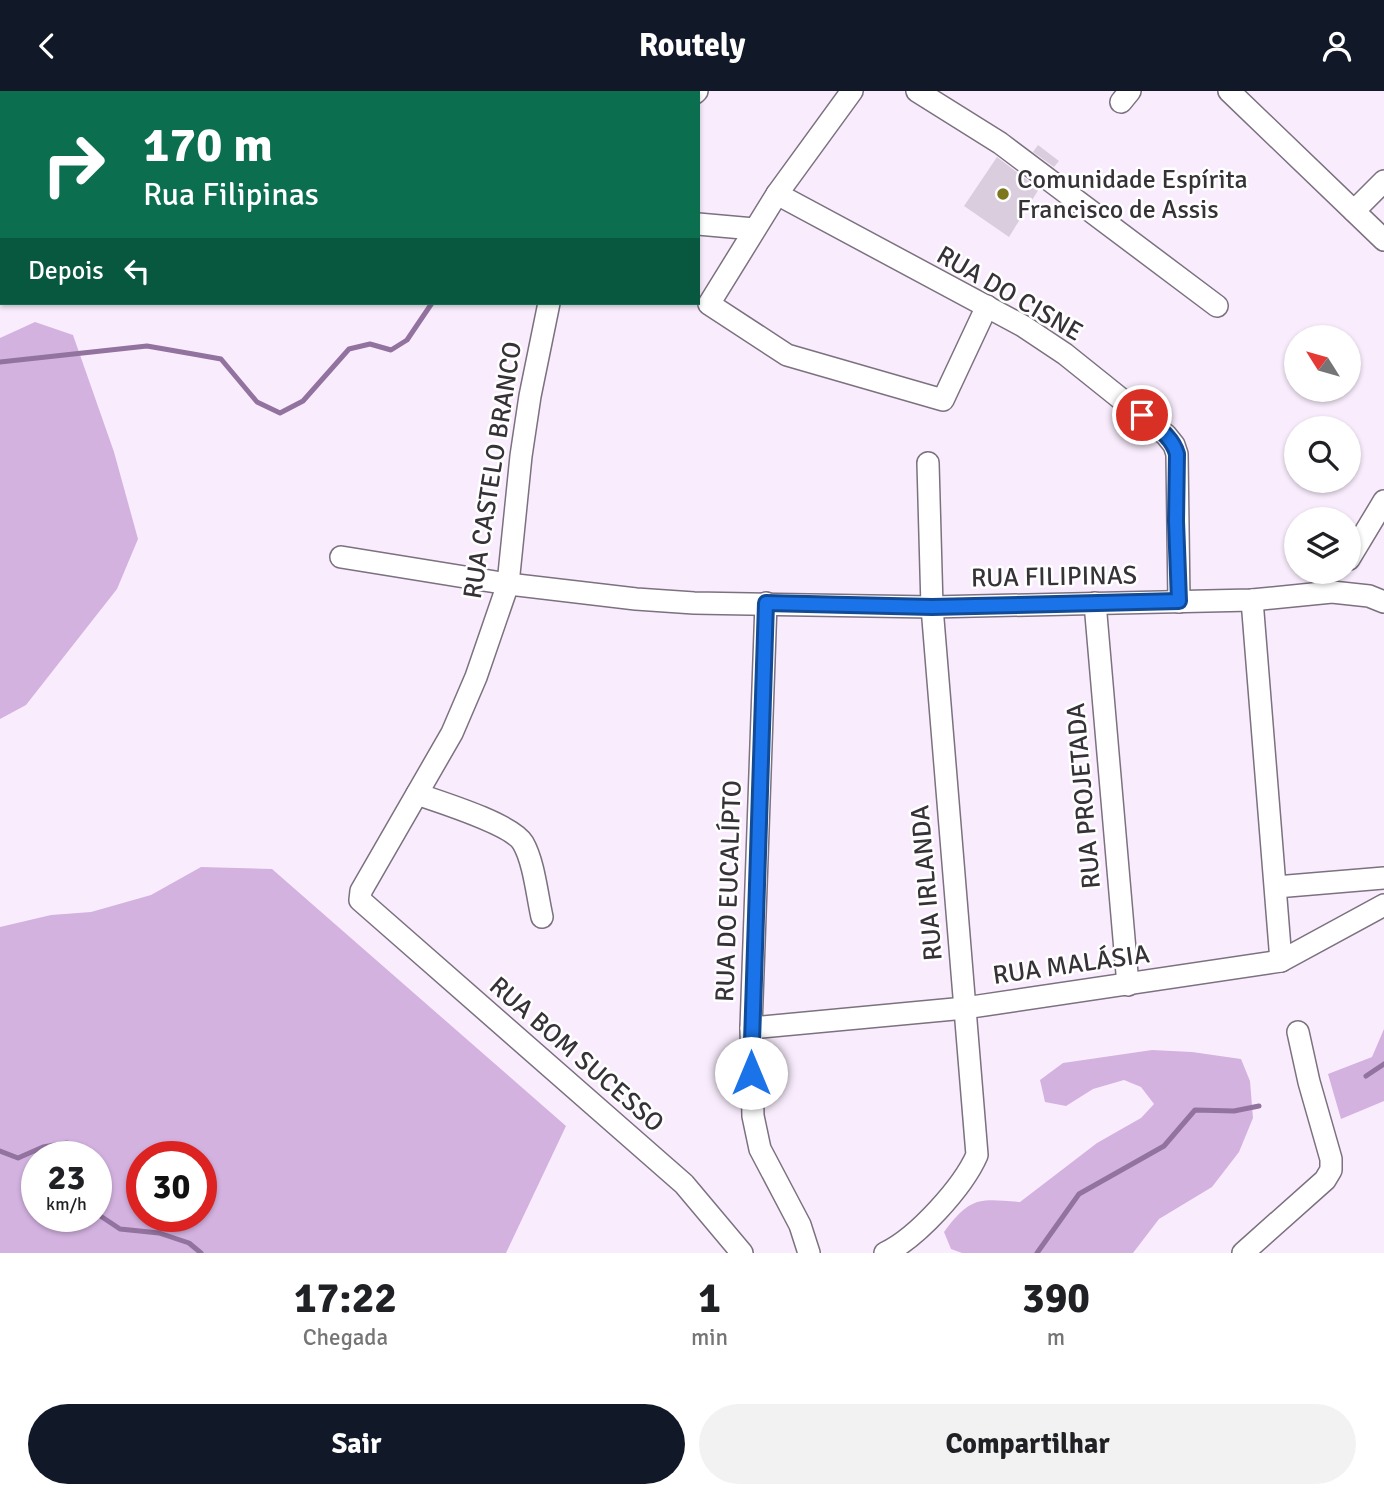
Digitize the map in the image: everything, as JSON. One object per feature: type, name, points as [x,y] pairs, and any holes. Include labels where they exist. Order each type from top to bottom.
[{"type":"street","points":[[852,91],[776,194],[709,304],[787,355],[943,400],[987,306]]},
{"type":"street","points":[[917,91],[1000,143],[1217,306]]},
{"type":"street","points":[[1229,91],[1384,240]]},
{"type":"street","points":[[1354,211],[1384,181]]},
{"type":"street","name":"RUA DO CISNE","points":[[776,194],[987,306],[1065,354],[1166,435],[1174,445],[1178,470],[1176,521],[1179,601]]},
{"type":"street","points":[[700,224],[754,229]]},
{"type":"street","name":"RUA CASTELO BRANCO","points":[[365,906],[360,900],[361,891],[452,733],[476,677],[508,584],[524,432],[548,305]]},
{"type":"street","name":"RUA IRLANDA","points":[[885,1253],[912,1233],[954,1193],[971,1170],[977,1155],[932,607],[928,463]]},
{"type":"street","points":[[1361,539],[1384,501]]},
{"type":"street","name":"RUA FILIPINAS","points":[[341,557],[508,584],[694,603],[932,607],[1252,600],[1332,592],[1369,596],[1384,603]]},
{"type":"street","points":[[1332,592],[1336,584]]},
{"type":"street","points":[[1252,600],[1281,961]]},
{"type":"street","name":"RUA DO EUCALÍPTO","points":[[766,603],[751,1028],[753,1116],[760,1149],[800,1225],[809,1253]]},
{"type":"street","name":"RUA PROJETADA","points":[[1095,603],[1128,985]]},
{"type":"street","points":[[417,793],[498,825],[520,839],[528,853],[542,916]]},
{"type":"street","points":[[1276,887],[1384,878]]},
{"type":"street","name":"RUA MALÁSIA","points":[[751,1028],[965,1008],[1281,961],[1384,905]]},
{"type":"street","name":"RUA BOM SUCESSO","points":[[365,906],[684,1184],[743,1253]]},
{"type":"street","points":[[1243,1253],[1325,1180],[1331,1170],[1331,1159],[1298,1032]]},
{"type":"shaded area","points":[[35,322],[73,335],[114,452],[138,539],[117,589],[26,705],[0,719],[0,338]]},
{"type":"shaded area","points":[[201,867],[272,869],[566,1126],[506,1253],[0,1253],[0,927],[51,915],[91,912],[151,895]]},
{"type":"shaded area","points":[[1384,1029],[1384,1101],[1341,1119],[1328,1074],[1372,1057]]},
{"type":"shaded area","points":[[1152,1050],[1241,1059],[1250,1081],[1253,1118],[1239,1152],[1212,1187],[1159,1219],[1133,1253],[962,1253],[951,1249],[944,1232],[969,1206],[995,1200],[1020,1202],[1097,1143],[1141,1118],[1154,1104],[1141,1087],[1124,1080],[1093,1089],[1066,1106],[1045,1102],[1040,1080],[1063,1063]]},
{"type":"building","points":[[1038,145],[1059,161],[1054,167],[1033,152]]},
{"type":"building","name":"Comunidade Espírita Francisco de Assis","points":[[997,157],[1039,189],[1009,237],[964,206]]},
{"type":"waterway","points":[[0,362],[147,346],[221,359],[257,402],[280,413],[303,401],[349,349],[370,344],[391,350],[407,340],[431,305]]},
{"type":"waterway","points":[[1366,1076],[1384,1064]]},
{"type":"waterway","points":[[1037,1253],[1079,1194],[1164,1146],[1195,1110],[1234,1111],[1259,1106]]},
{"type":"waterway","points":[[0,1151],[21,1157]]},
{"type":"waterway","points":[[112,1224],[120,1229],[159,1233],[189,1243],[201,1253]]},
{"type":"place","name":"Comunidade Espírita Francisco de Assis","points":[[1003,194]]},
{"type":"route","points":[[751,1073],[766,603],[932,607],[1179,601],[1177,454],[1166,435],[1142,415]]}]
